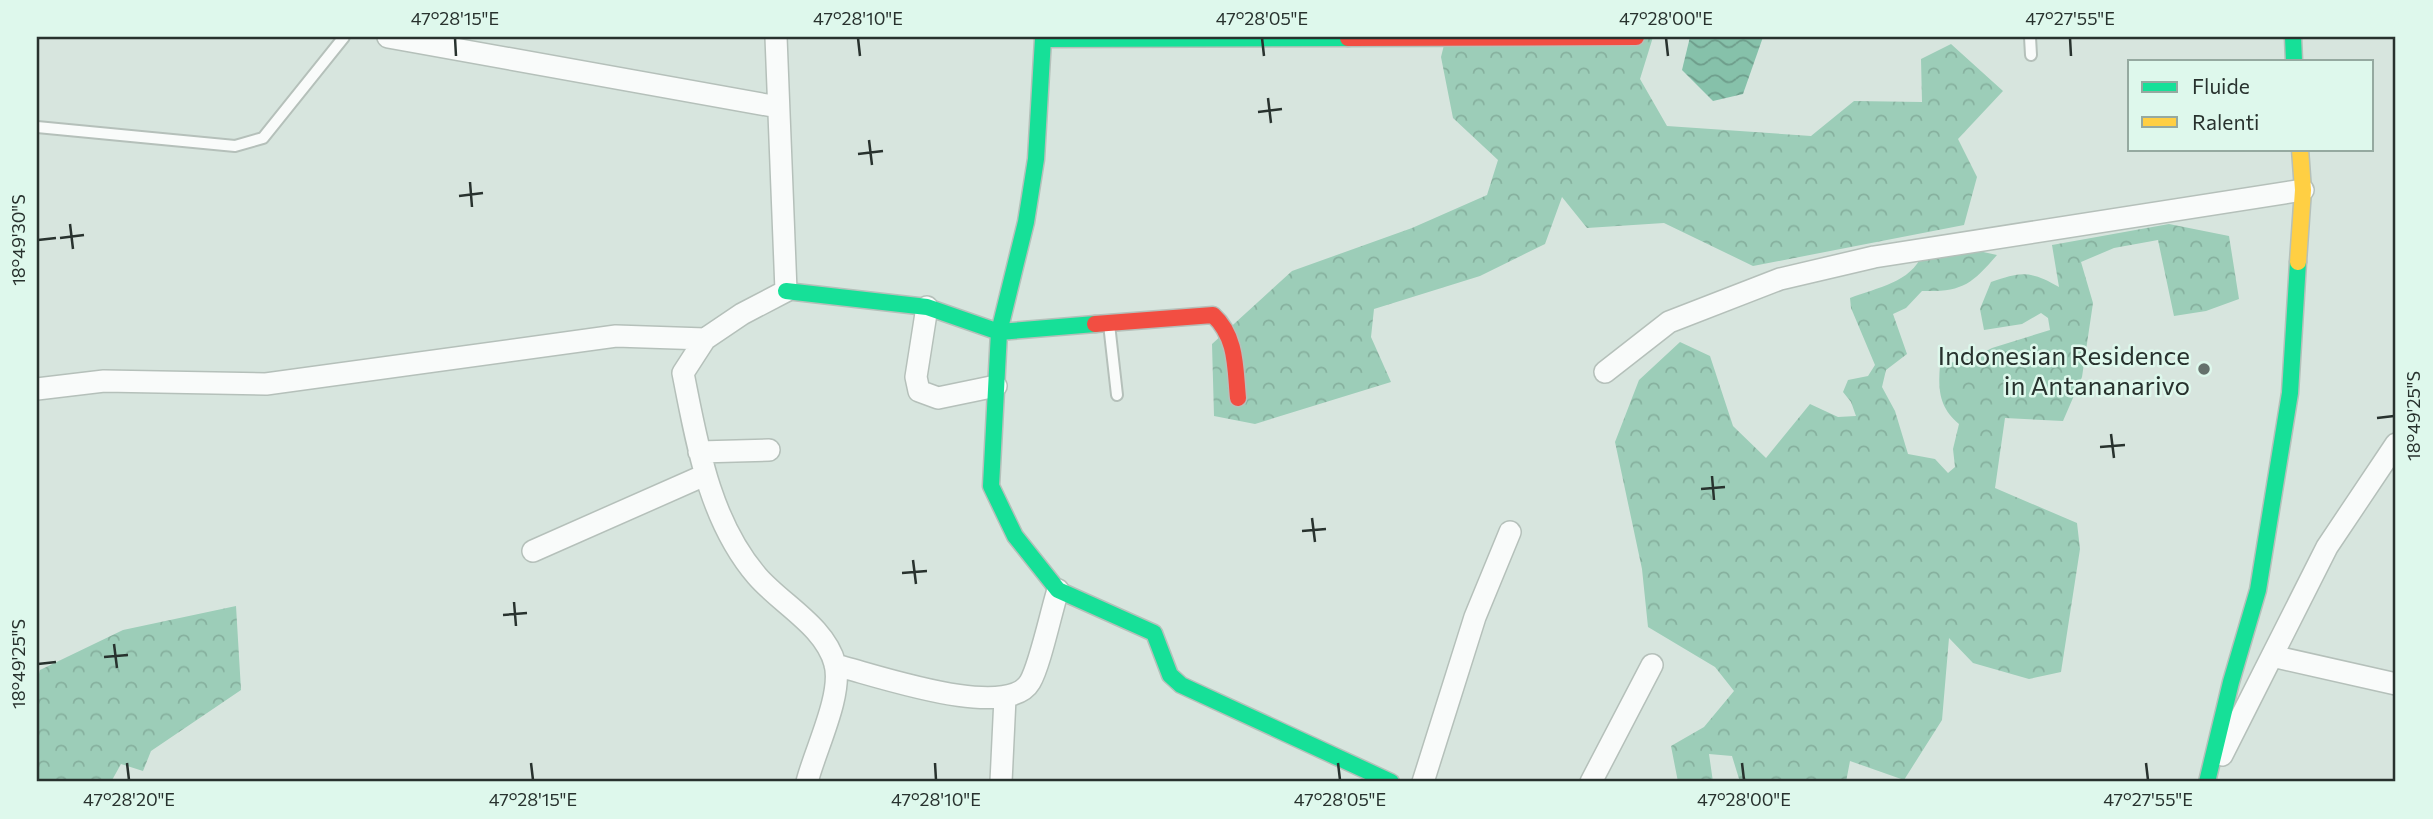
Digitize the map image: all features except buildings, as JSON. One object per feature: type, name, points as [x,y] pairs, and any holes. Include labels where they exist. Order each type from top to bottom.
[{"type":"street","points":[[388,37],[778,107]]},
{"type":"street","points":[[776,37],[786,291]]},
{"type":"street","points":[[1391,782],[1181,685],[1170,675],[1154,633],[1058,590],[1015,536],[991,486],[999,332],[1026,222],[1036,159],[1042,38],[1636,37]]},
{"type":"street","points":[[2293,37],[2294,60]]},
{"type":"street","points":[[2208,782],[2231,682],[2258,590],[2270,501],[2282,449],[2290,393],[2302,190],[2300,150]]},
{"type":"street","points":[[1605,372],[1669,322],[1780,279],[1874,257],[2302,190]]},
{"type":"street","points":[[807,782],[835,688],[835,665],[827,647],[812,629],[757,576],[726,529],[705,475],[683,373],[705,339],[742,314],[786,291],[926,307],[999,332],[1213,315],[1221,320],[1231,339],[1238,398]]},
{"type":"street","points":[[926,307],[916,377],[919,391],[937,398],[996,386]]},
{"type":"street","points":[[37,389],[104,381],[266,384],[616,336],[705,339]]},
{"type":"street","points":[[2208,782],[2327,547],[2396,444]]},
{"type":"street","points":[[699,452],[769,450]]},
{"type":"street","points":[[533,551],[705,475]]},
{"type":"street","points":[[1423,782],[1475,617],[1510,532]]},
{"type":"street","points":[[835,665],[978,700],[1005,698],[1016,694],[1030,683],[1058,590]]},
{"type":"street","points":[[2272,656],[2396,684]]},
{"type":"street","points":[[1591,782],[1652,666]]},
{"type":"street","points":[[1001,782],[1005,698]]},
{"type":"lane","points":[[37,127],[235,146],[263,138],[344,37]]},
{"type":"lane","points":[[2030,37],[2031,55]]},
{"type":"lane","points":[[1109,323],[1116,395]]},
{"type":"green space","points":[[1446,37],[1653,37],[1640,79],[1667,126],[1811,136],[1854,101],[1922,102],[1921,59],[1951,44],[2003,91],[1958,139],[1977,177],[1964,225],[1753,266],[1664,223],[1587,228],[1562,197],[1545,244],[1480,276],[1374,309],[1371,337],[1391,382],[1255,424],[1214,416],[1212,344],[1292,271],[1412,228],[1487,195],[1498,160],[1453,118],[1441,57]]},
{"type":"green space","points":[[2169,224],[2229,236],[2239,299],[2206,311],[2174,316],[2158,240],[2114,248],[2081,262],[2093,303],[2082,377],[2063,421],[2005,418],[1995,488],[2077,523],[2080,549],[2061,672],[2029,679],[1973,663],[1949,638],[1942,720],[1904,780],[1850,761],[1846,782],[1740,782],[1732,756],[1709,754],[1713,782],[1678,782],[1671,746],[1704,727],[1734,691],[1715,667],[1648,627],[1642,569],[1615,442],[1639,380],[1680,342],[1710,356],[1733,426],[1766,458],[1810,404],[1838,417],[1856,416],[1851,402],[1843,392],[1848,380],[1868,376],[1875,365],[1851,308],[1850,298],[1902,278],[1918,263],[1923,253],[1965,248],[1997,255],[1965,285],[1947,290],[1922,291],[1906,308],[1893,314],[1907,354],[1886,370],[1882,387],[1895,411],[1908,454],[1935,459],[1948,473],[1955,467],[1953,449],[1959,424],[1947,411],[1941,398],[1940,365],[1973,358],[1992,348],[2050,330],[2048,318],[2041,313],[2022,324],[1984,330],[1980,309],[1991,282],[2025,274],[2059,287],[2052,245]]},
{"type":"green space","points":[[236,606],[241,690],[151,751],[143,771],[121,764],[111,782],[37,782],[37,682],[40,670],[123,630]]},
{"type":"water","points":[[1690,37],[1763,37],[1743,94],[1713,101],[1682,70]]},
{"type":"traffic: fast","points":[[2293,37],[2294,60]]},
{"type":"traffic: fast","points":[[1095,324],[999,332],[1026,222],[1036,159],[1043,39],[1348,38]]},
{"type":"traffic: fast","points":[[2207,782],[2231,682],[2258,590],[2290,393],[2298,262]]},
{"type":"traffic: fast","points":[[786,291],[927,307],[999,332],[991,486],[1015,536],[1058,590],[1154,633],[1170,675],[1181,685],[1391,782]]},
{"type":"traffic: slow","points":[[2298,262],[2303,190],[2300,150]]},
{"type":"traffic: jam","points":[[1348,38],[1636,37]]},
{"type":"traffic: jam","points":[[1095,324],[1213,315],[1231,343],[1238,398]]},
{"type":"place","name":"Indonesian Residence in Antananarivo","points":[[2204,369]]}]
